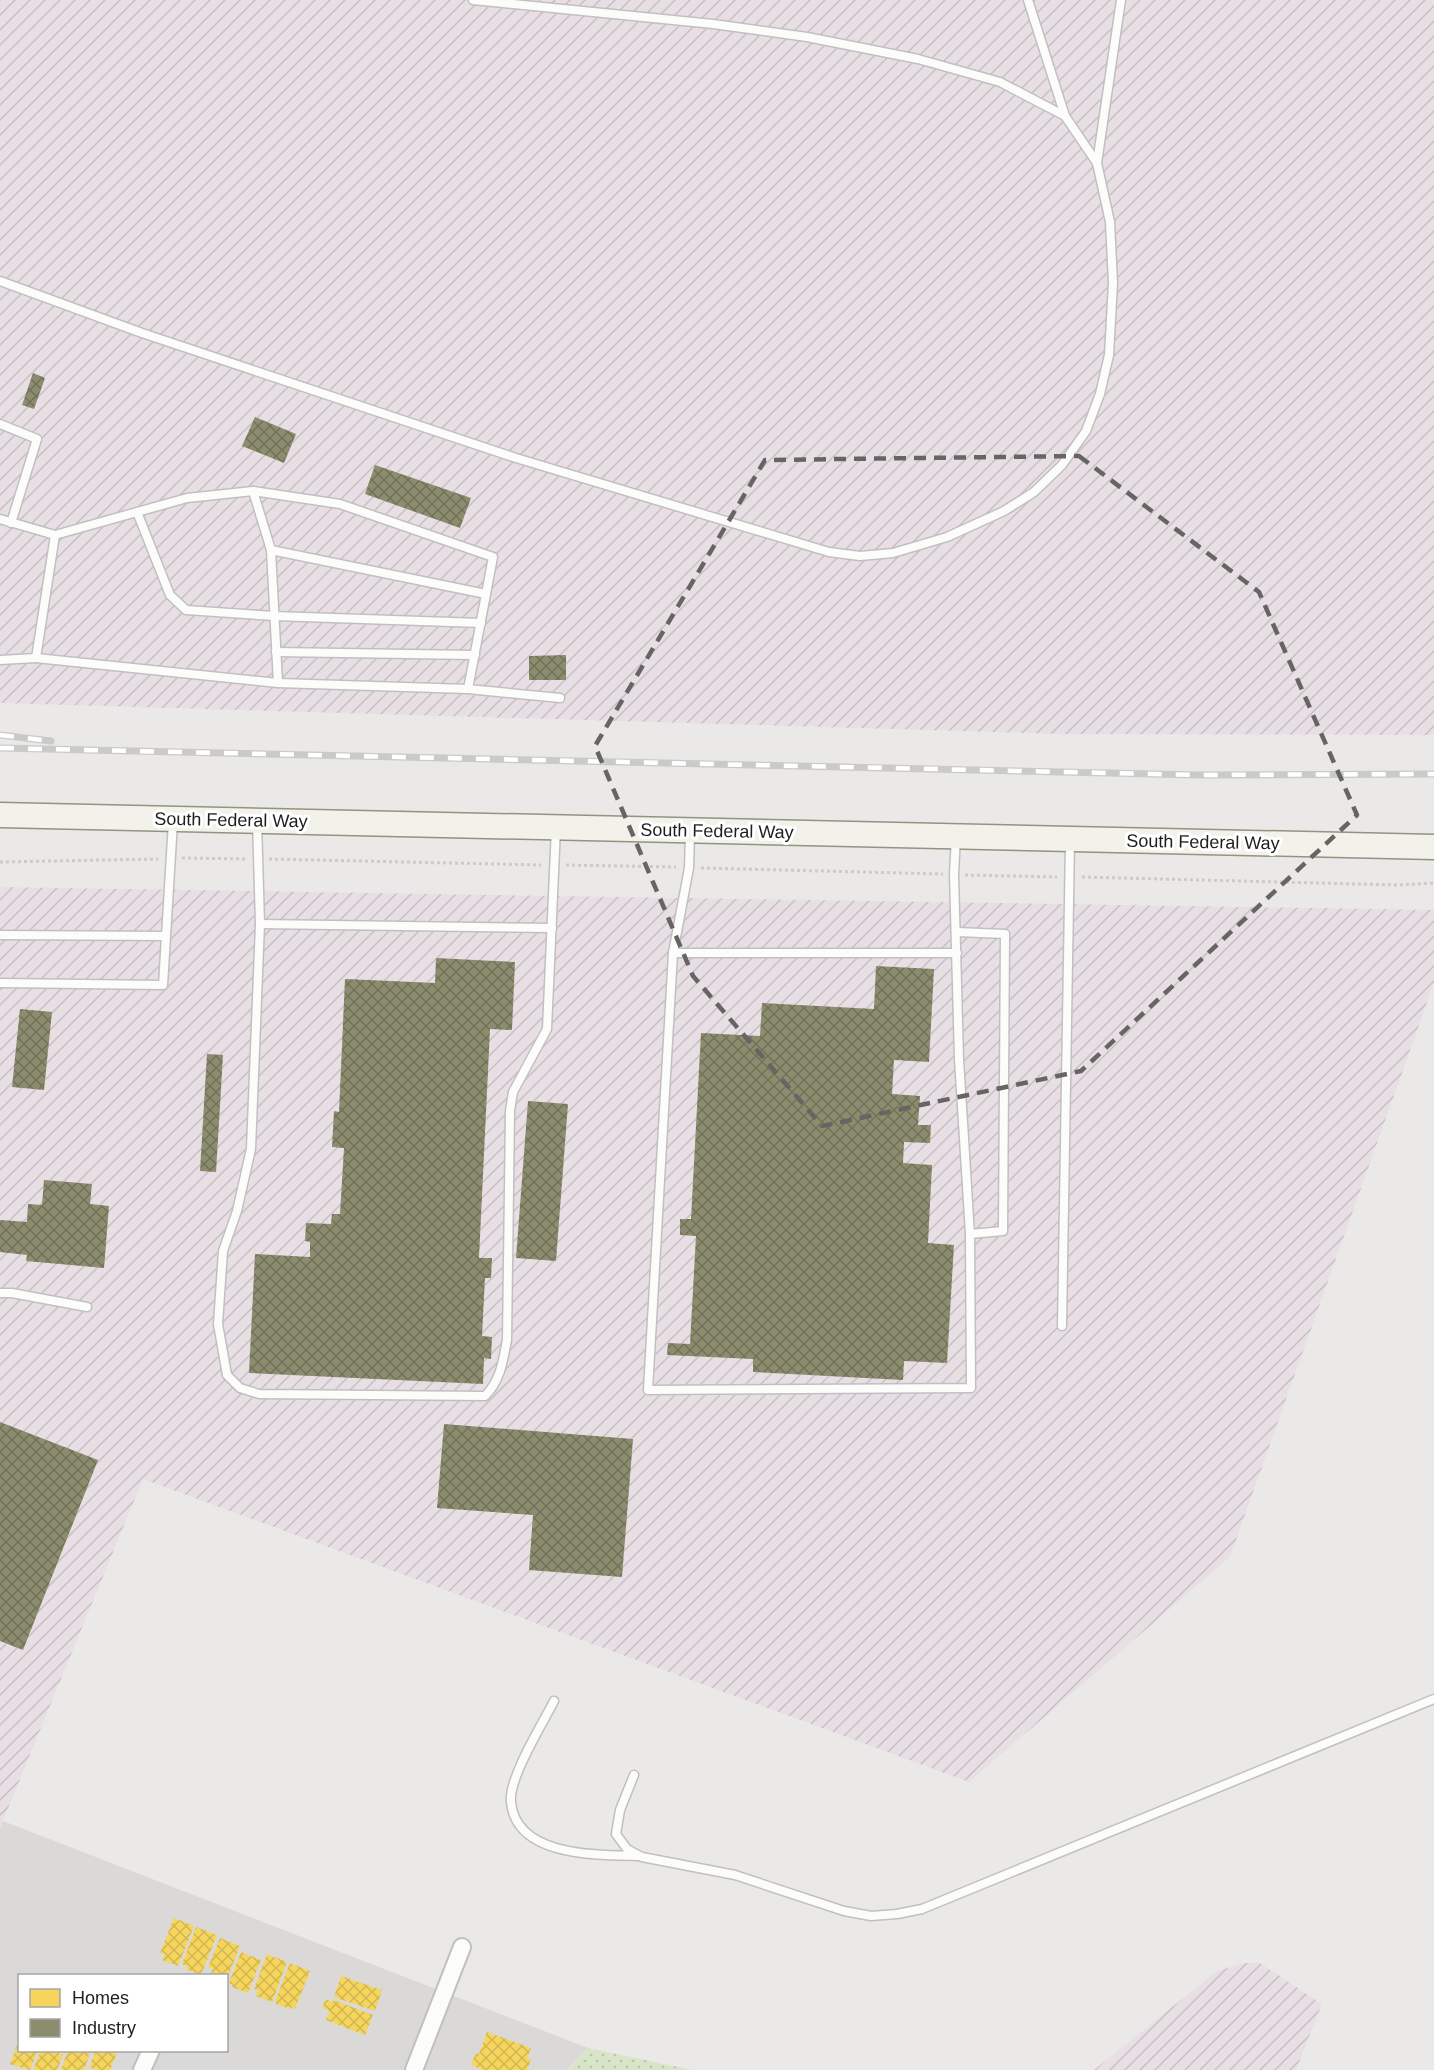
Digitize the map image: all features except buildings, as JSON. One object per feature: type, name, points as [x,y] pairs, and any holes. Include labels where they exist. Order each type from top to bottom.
[{"type":"main road","name":"South Federal Way","points":[[0,815],[1434,847]]},
{"type":"street","points":[[414,2070],[462,1947]]},
{"type":"street","points":[[142,2070],[150,2052]]},
{"type":"lane","points":[[473,0],[713,24],[819,39],[918,59],[1000,82],[1065,116]]},
{"type":"lane","points":[[1028,0],[1065,116],[1097,163]]},
{"type":"lane","points":[[0,281],[142,333],[516,458],[830,552],[860,556],[894,554],[947,537],[1004,511],[1034,492],[1062,465],[1086,431],[1100,394],[1109,355],[1113,283],[1110,222],[1097,163],[1121,0]]},
{"type":"lane","points":[[0,424],[37,439],[11,523]]},
{"type":"lane","points":[[0,519],[55,534],[187,498],[253,491],[340,504],[493,557],[468,689]]},
{"type":"lane","points":[[253,491],[271,550],[278,683]]},
{"type":"lane","points":[[137,512],[170,595],[186,610],[274,616],[481,623]]},
{"type":"lane","points":[[36,658],[55,534]]},
{"type":"lane","points":[[271,550],[486,594]]},
{"type":"lane","points":[[276,652],[475,655]]},
{"type":"lane","points":[[0,660],[36,658],[278,683],[468,689],[560,698]]},
{"type":"lane","points":[[0,983],[163,985],[173,819]]},
{"type":"lane","points":[[257,821],[260,924],[251,1149],[237,1211],[223,1251],[218,1324],[227,1376],[240,1388],[259,1394],[486,1396],[494,1387],[507,1340],[510,1111],[513,1092],[547,1029],[556,827]]},
{"type":"lane","points":[[690,831],[688,868],[673,953],[648,1390],[971,1388],[970,1233],[960,1059],[954,874],[956,837]]},
{"type":"lane","points":[[1062,1326],[1070,840]]},
{"type":"lane","points":[[260,924],[552,928]]},
{"type":"lane","points":[[957,932],[1005,934],[1003,1231],[970,1233]]},
{"type":"lane","points":[[0,935],[165,936]]},
{"type":"lane","points":[[673,953],[957,953]]},
{"type":"lane","points":[[0,1293],[12,1293],[87,1307]]},
{"type":"lane","points":[[554,1701],[520,1764],[510,1800],[516,1820],[525,1833],[548,1846],[590,1855],[642,1857],[735,1875],[844,1911],[872,1916],[922,1909],[1434,1699]]},
{"type":"lane","points":[[634,1775],[620,1810],[616,1834],[627,1849],[642,1857]]},
{"type":"path","points":[[0,862],[257,859],[1398,885],[1434,883]]},
{"type":"highlighted area","points":[[1079,456],[1259,592],[1357,815],[1081,1071],[822,1126],[693,976],[595,746],[765,460]]},
{"type":"shaded area","points":[[0,0],[1434,0],[1434,735],[1062,734],[0,703]]},
{"type":"shaded area","points":[[0,887],[1434,910],[1434,983],[1230,1557],[969,1782],[143,1479],[0,1828]]},
{"type":"shaded area","points":[[3,1821],[588,2048],[567,2070],[0,2070],[0,1828]]},
{"type":"shaded area","points":[[1244,1963],[1260,1963],[1322,2004],[1296,2070],[1094,2070],[1217,1971]]},
{"type":"green space","points":[[588,2048],[692,2070],[568,2070]]},
{"type":"railway","points":[[0,735],[51,741]]},
{"type":"railway","points":[[0,748],[1199,775],[1434,774]]}]
